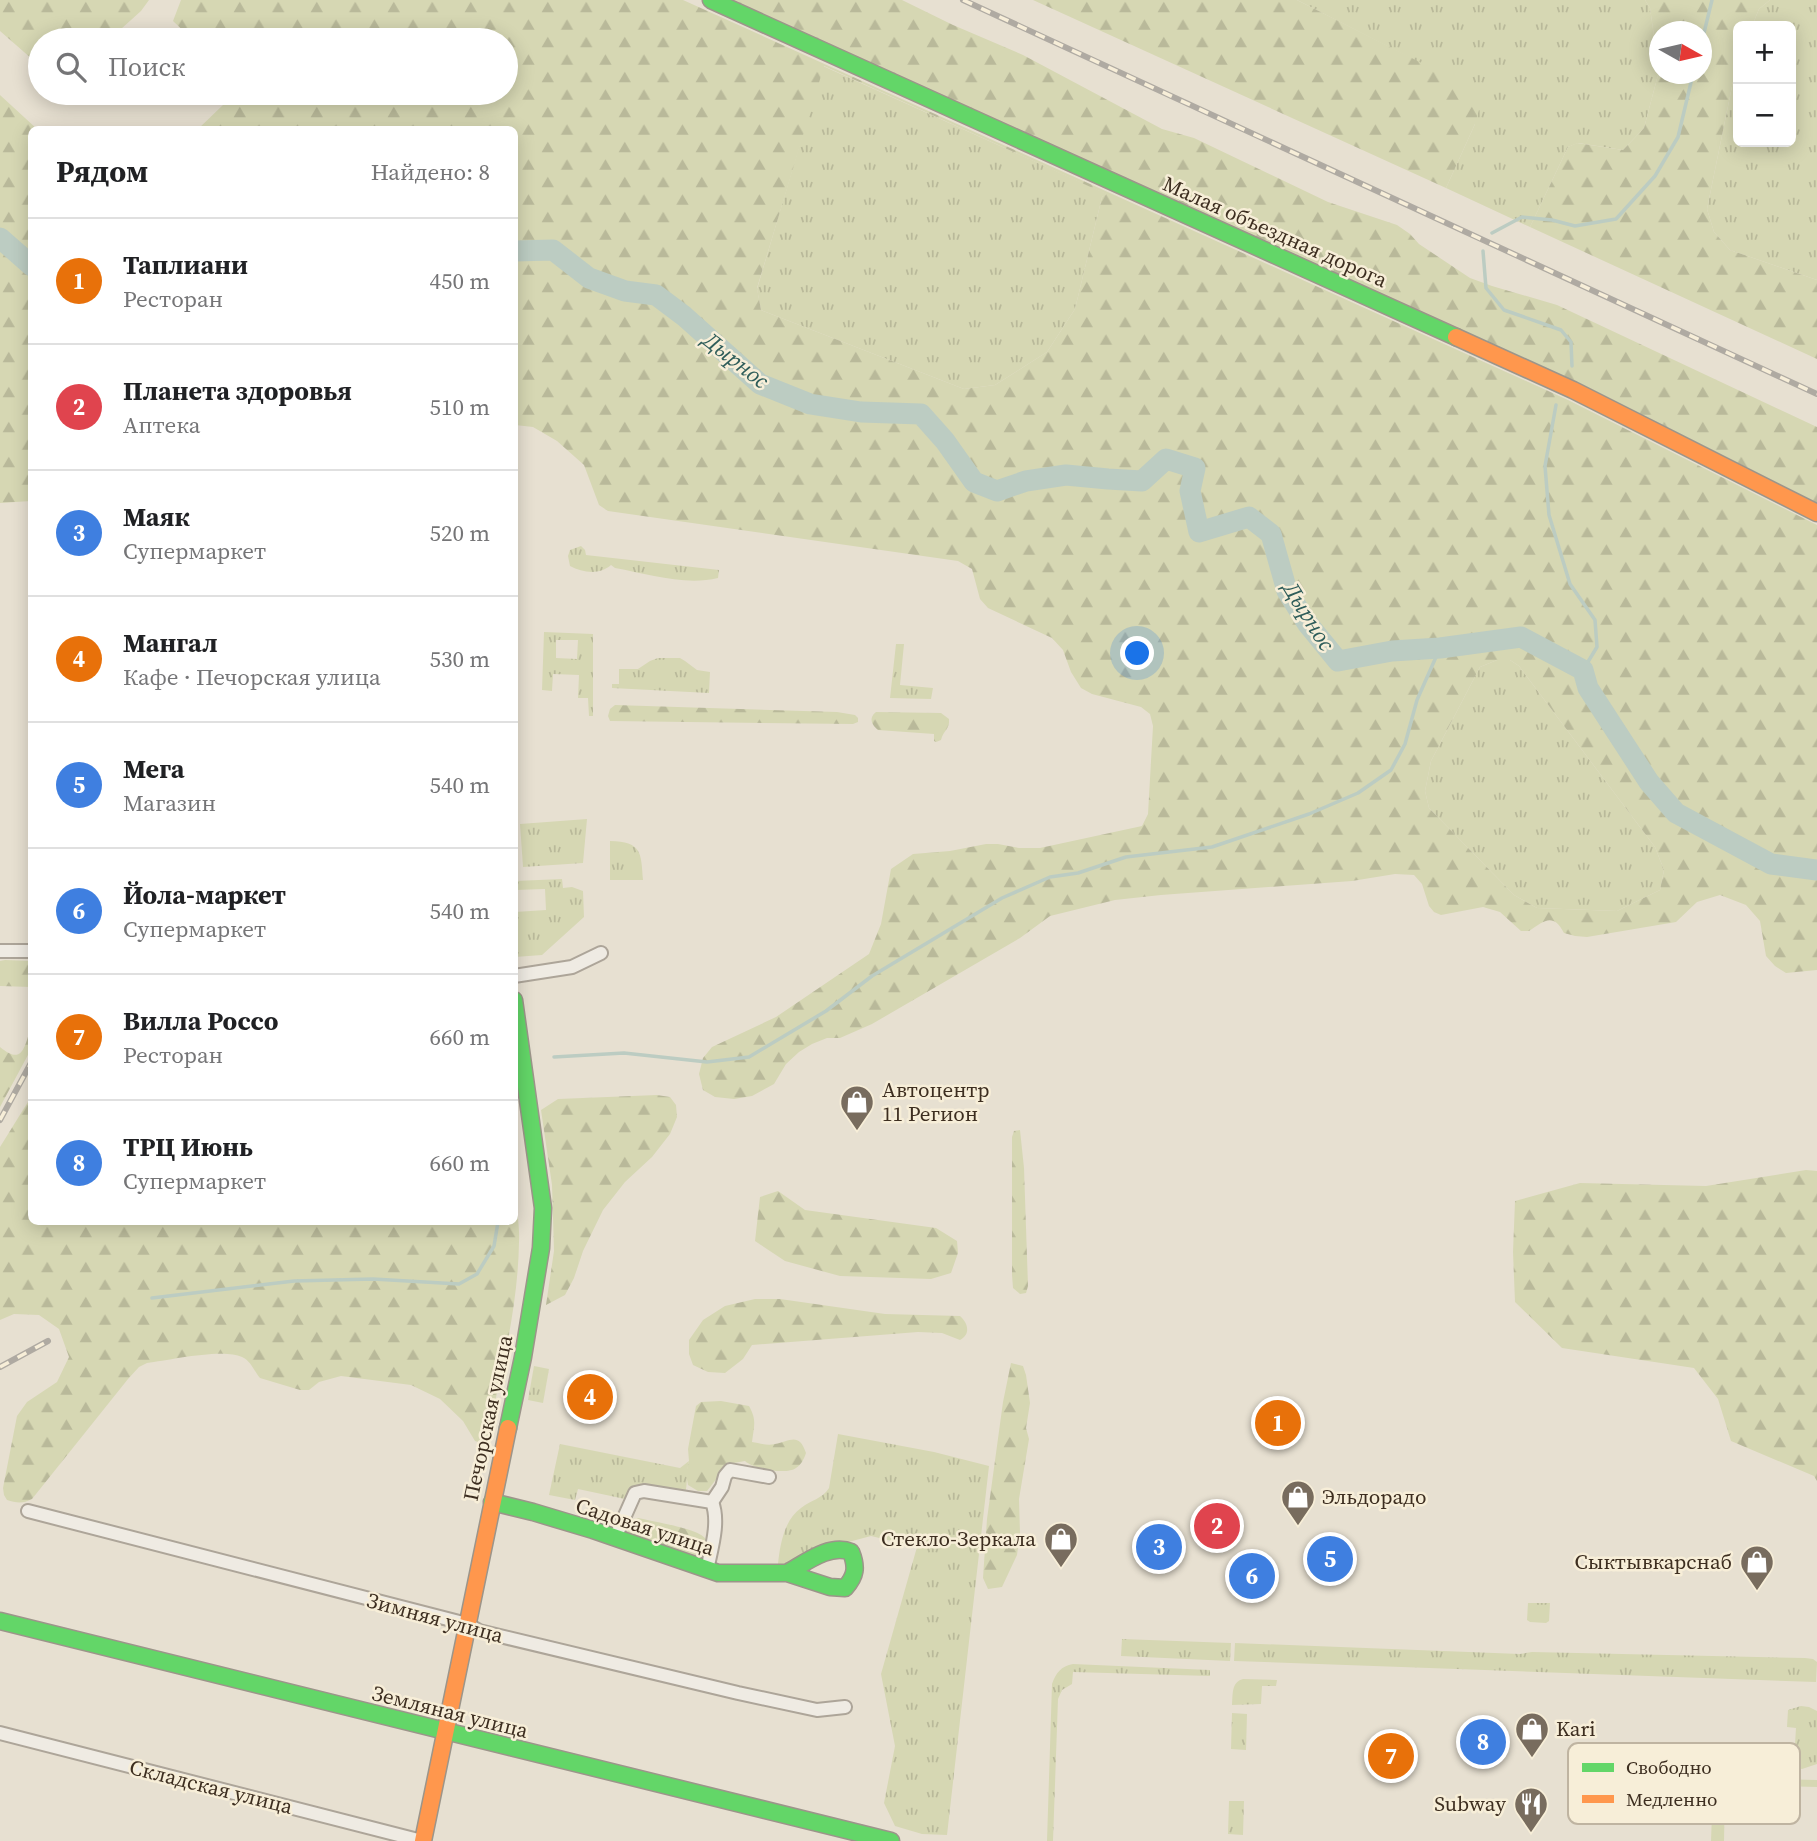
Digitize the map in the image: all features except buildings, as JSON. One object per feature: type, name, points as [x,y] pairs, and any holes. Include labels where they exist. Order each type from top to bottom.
[{"type":"street","name":"Малая объездная дорога","points":[[711,0],[1561,384],[1817,513]]},
{"type":"street","points":[[0,951],[28,951]]},
{"type":"street","points":[[518,975],[572,967],[601,953]]},
{"type":"street","name":"Печорская улица","points":[[422,1841],[537,1278],[543,1208],[518,1052]]},
{"type":"street","points":[[712,1502],[730,1469],[769,1477]]},
{"type":"street","points":[[615,1538],[635,1493],[644,1491],[712,1502]]},
{"type":"street","name":"Садовая улица","points":[[492,1502],[533,1512],[718,1573],[787,1573]]},
{"type":"street","points":[[707,1570],[715,1519],[712,1502]]},
{"type":"street","name":"Зимняя улица","points":[[28,1511],[467,1625],[480,1631],[738,1693],[817,1710],[845,1707]]},
{"type":"street","name":"Земляная улица","points":[[0,1621],[891,1841]]},
{"type":"street","name":"Складская улица","points":[[0,1733],[422,1841]]},
{"type":"green space","points":[[0,0],[149,0],[122,28],[28,28],[28,56],[0,31]]},
{"type":"green space","points":[[181,0],[683,0],[1568,400],[1817,525],[1817,970],[1786,973],[1775,966],[1766,956],[1760,921],[1746,905],[1720,895],[1697,902],[1676,922],[1587,937],[1564,933],[1556,922],[1548,920],[1529,931],[1521,931],[1500,912],[1483,907],[1441,915],[1429,906],[1422,884],[1414,875],[1395,874],[1352,881],[1115,900],[1050,916],[1020,938],[872,1024],[840,1038],[827,1038],[812,1044],[786,1064],[774,1084],[752,1096],[734,1099],[715,1097],[703,1090],[699,1074],[703,1058],[712,1047],[776,1017],[869,954],[881,924],[891,869],[913,854],[986,844],[1040,848],[1142,826],[1148,814],[1153,726],[1150,714],[1141,707],[1092,694],[1081,688],[1071,672],[1063,650],[1052,638],[988,608],[980,599],[972,569],[958,561],[608,511],[599,505],[584,465],[557,441],[533,427],[518,425],[518,126],[201,126],[223,105],[518,105],[518,28],[180,28],[173,21]],"holes":[[[824,66],[1106,194],[1102,197],[1075,309],[1047,352],[995,385],[964,389],[761,310],[757,288]],[[1497,660],[1510,660],[1519,666],[1655,847],[1664,870],[1660,890],[1617,911],[1537,908],[1514,895],[1429,808],[1425,791],[1431,761],[1480,667]]]},
{"type":"green space","points":[[726,0],[902,0],[1023,55],[1162,129],[1194,138],[1328,202],[1397,225],[1419,244],[1470,278],[1557,305],[1817,427],[1817,503],[1577,382]]},
{"type":"green space","points":[[1033,0],[1297,0],[1475,90],[1482,99],[1475,124],[1446,188]]},
{"type":"green space","points":[[1297,0],[1645,0],[1650,8],[1649,84],[1656,84],[1644,128],[1623,150],[1578,143],[1568,147],[1530,227],[1446,188],[1475,124],[1475,91]]},
{"type":"green space","points":[[1645,0],[1770,0],[1759,9],[1754,21],[1733,21],[1733,82],[1707,209],[1714,232],[1730,250],[1817,280],[1817,359],[1530,227],[1568,147],[1577,143],[1623,150],[1644,128],[1656,84],[1712,84],[1712,21],[1652,21],[1650,8]]},
{"type":"green space","points":[[1770,0],[1817,0],[1817,280],[1730,250],[1714,232],[1707,209],[1733,82],[1733,147],[1796,147],[1796,21],[1754,21],[1759,9]]},
{"type":"green space","points":[[823,66],[1107,194],[1102,197],[1075,309],[1047,352],[995,385],[964,389],[761,310],[757,289]]},
{"type":"green space","points":[[0,95],[34,126],[28,126],[28,501],[0,503]]},
{"type":"green space","points":[[581,546],[586,555],[719,570],[718,578],[680,580],[611,565],[597,572],[580,570],[570,566],[568,556],[570,550]]},
{"type":"green space","points":[[544,632],[593,634],[593,716],[589,716],[588,698],[578,698],[579,675],[553,674],[552,691],[542,690]],"holes":[[[556,640],[578,640],[577,659],[556,658]]]},
{"type":"green space","points":[[896,644],[904,644],[900,685],[933,688],[931,699],[890,698]]},
{"type":"green space","points":[[658,658],[680,658],[697,670],[710,672],[709,693],[612,688],[612,684],[619,684],[619,669],[638,669]]},
{"type":"green space","points":[[1497,660],[1510,660],[1519,666],[1655,847],[1664,870],[1660,890],[1617,911],[1537,908],[1514,895],[1429,808],[1425,791],[1431,761],[1480,667]]},
{"type":"green space","points":[[615,705],[837,712],[855,715],[858,722],[610,721],[610,709]]},
{"type":"green space","points":[[876,712],[941,713],[949,722],[941,740],[936,742],[934,734],[878,730],[872,721]]},
{"type":"green space","points":[[587,819],[583,863],[523,867],[520,824]]},
{"type":"green space","points":[[610,841],[628,844],[638,850],[643,880],[610,880]]},
{"type":"green space","points":[[562,879],[563,888],[572,887],[583,891],[584,917],[542,955],[518,957],[518,912],[546,910],[545,889],[518,890],[518,881]]},
{"type":"green space","points":[[0,961],[28,961],[28,987],[0,986]]},
{"type":"green space","points":[[28,1036],[28,1055],[0,1107],[0,1047],[14,1055],[22,1052]]},
{"type":"green space","points":[[657,1095],[670,1097],[676,1105],[677,1117],[670,1134],[603,1210],[565,1295],[546,1305],[554,1251],[552,1185],[541,1110],[558,1099]]},
{"type":"green space","points":[[28,1102],[28,1225],[518,1224],[519,1236],[516,1291],[487,1438],[481,1443],[475,1441],[463,1421],[440,1399],[411,1385],[341,1376],[319,1382],[309,1390],[300,1390],[260,1378],[242,1357],[222,1354],[196,1356],[147,1363],[139,1367],[32,1499],[26,1502],[7,1500],[3,1488],[17,1416],[27,1402],[57,1382],[69,1357],[59,1329],[39,1315],[14,1314],[0,1320],[0,1147]]},
{"type":"green space","points":[[1020,1130],[1028,1286],[1026,1293],[1020,1294],[1013,1288],[1012,1275],[1012,1137],[1014,1131]]},
{"type":"green space","points":[[1806,1170],[1817,1171],[1817,1481],[1814,1476],[1731,1441],[1718,1399],[1694,1368],[1562,1348],[1515,1302],[1515,1201],[1580,1183],[1706,1186]]},
{"type":"green space","points":[[778,1191],[805,1210],[936,1228],[957,1241],[958,1253],[951,1273],[931,1279],[840,1276],[785,1261],[755,1241],[760,1197]]},
{"type":"green space","points":[[755,1299],[780,1299],[885,1314],[960,1316],[965,1322],[967,1332],[960,1340],[942,1333],[918,1332],[752,1345],[743,1359],[725,1373],[708,1372],[693,1365],[689,1354],[689,1340],[703,1320],[725,1306]]},
{"type":"green space","points":[[1011,1363],[1023,1366],[1030,1403],[1026,1428],[1029,1439],[1019,1499],[1020,1533],[1017,1555],[1002,1587],[988,1589],[983,1578],[987,1519]]},
{"type":"green space","points":[[534,1366],[549,1369],[543,1403],[528,1400]]},
{"type":"green space","points":[[721,1401],[749,1406],[754,1419],[752,1442],[772,1445],[794,1440],[800,1442],[806,1453],[801,1464],[792,1470],[778,1471],[762,1469],[745,1461],[728,1464],[707,1491],[698,1491],[688,1485],[688,1449],[696,1406],[701,1402]]},
{"type":"green space","points":[[838,1434],[934,1452],[989,1466],[947,1835],[922,1834],[895,1826],[884,1803],[895,1746],[881,1674],[917,1547],[871,1536],[841,1544],[787,1570],[778,1564],[787,1526],[795,1513],[829,1488]]},
{"type":"green space","points":[[560,1444],[680,1468],[689,1461],[685,1494],[640,1487],[630,1489],[625,1499],[578,1489],[575,1500],[549,1495]]},
{"type":"green space","points":[[638,1518],[686,1529],[703,1536],[707,1544],[703,1556],[662,1548],[624,1530],[629,1520]]},
{"type":"green space","points":[[1528,1603],[1550,1603],[1549,1621],[1546,1623],[1527,1620]]},
{"type":"green space","points":[[1122,1639],[1231,1643],[1230,1661],[1121,1656]]},
{"type":"green space","points":[[1235,1643],[1520,1654],[1532,1652],[1805,1658],[1817,1662],[1816,1682],[1234,1661]]},
{"type":"green space","points":[[1073,1664],[1210,1670],[1210,1676],[1073,1672],[1072,1684],[1062,1690],[1058,1699],[1053,1841],[1047,1841],[1052,1684],[1065,1666]]},
{"type":"green space","points":[[1243,1679],[1277,1680],[1276,1686],[1262,1686],[1261,1704],[1232,1705],[1236,1683]]},
{"type":"green space","points":[[1801,1706],[1817,1711],[1817,1764],[1800,1769],[1800,1743],[1795,1743],[1796,1728],[1787,1727],[1788,1710]]},
{"type":"green space","points":[[1232,1713],[1247,1714],[1246,1750],[1231,1749]]},
{"type":"green space","points":[[1800,1780],[1817,1780],[1817,1787],[1800,1787]]},
{"type":"green space","points":[[1229,1801],[1244,1801],[1243,1835],[1228,1834]]},
{"type":"green space","points":[[1712,1824],[1724,1824],[1724,1841],[1711,1841]]},
{"type":"waterway","points":[[1707,21],[1712,0]]},
{"type":"waterway","points":[[1492,233],[1522,217],[1575,226],[1616,219],[1655,176],[1678,137],[1691,84]]},
{"type":"waterway","name":"Дырнос","points":[[0,238],[28,262]]},
{"type":"waterway","name":"Дырнос","points":[[518,251],[553,250],[589,278],[625,291],[656,295],[684,316],[760,384],[810,404],[861,412],[921,414],[945,441],[974,482],[997,491],[1026,481],[1066,475],[1142,481],[1166,459],[1195,468],[1190,491],[1199,532],[1249,517],[1271,534],[1287,591],[1307,623],[1338,661],[1392,651],[1440,648],[1521,637],[1583,670],[1588,688],[1649,782],[1676,813],[1771,864],[1817,870]]},
{"type":"waterway","points":[[1483,251],[1486,288],[1504,310],[1561,330],[1571,342],[1572,366]]},
{"type":"waterway","points":[[1556,405],[1545,466],[1549,515],[1570,584],[1595,620],[1597,647],[1583,670]]},
{"type":"waterway","points":[[554,1057],[624,1053],[707,1062],[749,1057],[826,1011],[872,976],[1002,898],[1050,877],[1078,873],[1126,857],[1212,847],[1309,814],[1358,793],[1391,770],[1405,744],[1417,700],[1440,648]]},
{"type":"waterway","points":[[152,1298],[294,1281],[373,1279],[459,1284],[477,1274],[494,1246],[498,1225]]},
{"type":"railway","points":[[963,0],[1817,394]]},
{"type":"railway","points":[[0,1120],[28,1068]]},
{"type":"railway","points":[[0,1367],[48,1341]]},
{"type":"traffic: fast","points":[[711,0],[1456,337]]},
{"type":"traffic: fast","points":[[508,1428],[541,1248],[543,1208],[518,1029]]},
{"type":"traffic: fast","points":[[492,1502],[593,1530],[718,1573],[787,1573],[830,1587],[845,1588],[853,1575],[854,1562],[851,1552],[835,1550],[818,1555],[787,1573]]},
{"type":"traffic: fast","points":[[0,1621],[891,1841]]},
{"type":"traffic: slow","points":[[1456,337],[1573,390],[1817,513]]},
{"type":"traffic: slow","points":[[423,1841],[508,1428]]},
{"type":"place","name":"Автоцентр 11 Регион","points":[[857,1132]]},
{"type":"place","name":"Мангал","points":[[590,1397]]},
{"type":"place","name":"Таплиани","points":[[1278,1423]]},
{"type":"place","name":"Планета здоровья","points":[[1217,1526]]},
{"type":"place","name":"Эльдорадо","points":[[1298,1527]]},
{"type":"place","name":"Маяк","points":[[1159,1547]]},
{"type":"place","name":"Мега","points":[[1330,1559]]},
{"type":"place","name":"Стекло-Зеркала","points":[[1061,1569]]},
{"type":"place","name":"Йола-маркет","points":[[1252,1576]]},
{"type":"place","name":"Сыктывкарснаб","points":[[1757,1592]]},
{"type":"place","name":"ТРЦ Июнь","points":[[1483,1742]]},
{"type":"place","name":"Вилла Россо","points":[[1391,1756]]},
{"type":"place","name":"Kari","points":[[1532,1759]]},
{"type":"place","name":"Subway","points":[[1531,1834]]}]
